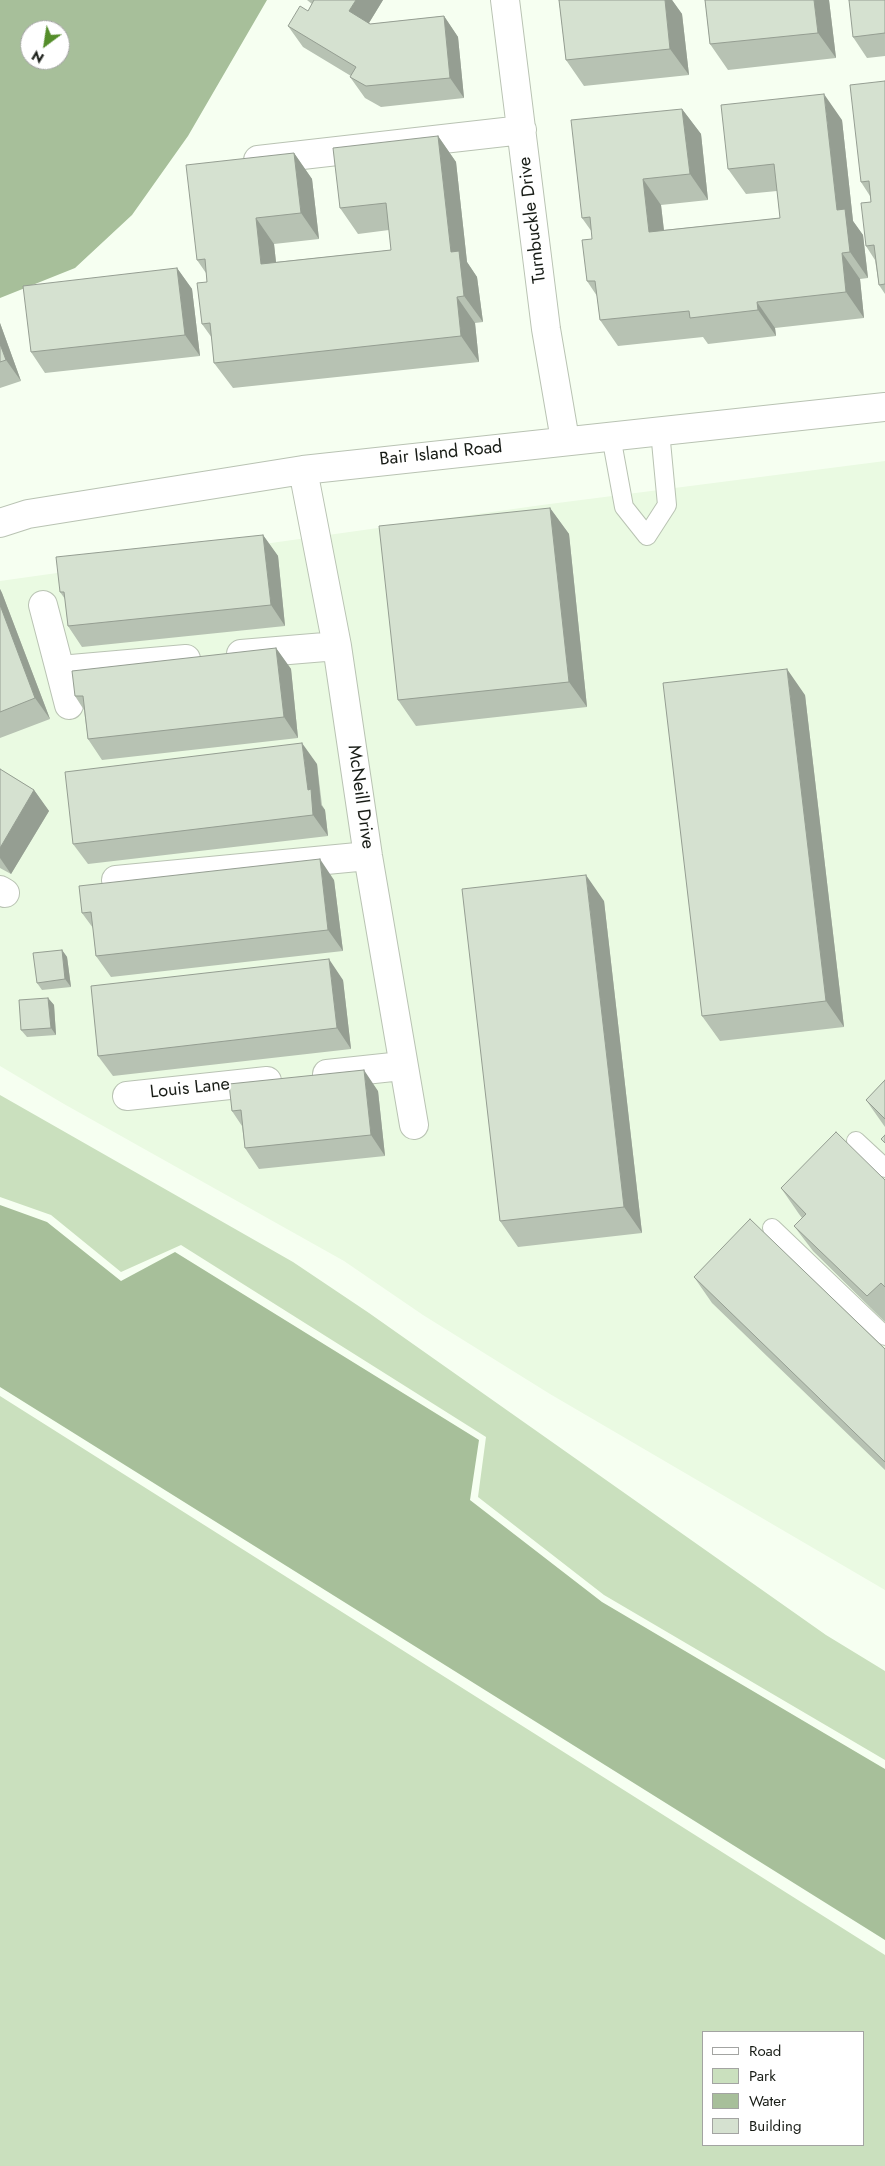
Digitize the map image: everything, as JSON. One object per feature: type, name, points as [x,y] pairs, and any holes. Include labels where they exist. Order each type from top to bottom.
[{"type":"street","name":"Turnbuckle Drive","points":[[505,0],[546,329],[565,440]]},
{"type":"street","points":[[231,163],[522,130]]},
{"type":"street","name":"Bair Island Road","points":[[0,523],[28,514],[303,470],[565,440],[885,407]]},
{"type":"street","name":"McNeill Drive","points":[[303,470],[337,646],[368,856],[402,1066],[414,1125]]},
{"type":"street","points":[[43,606],[69,705]]},
{"type":"street","points":[[60,670],[337,646]]},
{"type":"street","points":[[116,880],[368,856]]},
{"type":"street","name":"Louis Lane","points":[[127,1096],[402,1066]]},
{"type":"lane","points":[[611,436],[624,507],[647,536],[667,505],[660,431]]},
{"type":"lane","points":[[856,1141],[885,1168]]},
{"type":"lane","points":[[772,1228],[885,1336]]},
{"type":"shaded area","points":[[885,461],[885,1590],[550,1394],[423,1315],[344,1261],[0,1066],[0,581],[542,505]]},
{"type":"green space","points":[[0,1095],[293,1262],[369,1313],[826,1635],[885,1671],[885,1760],[604,1595],[478,1497],[486,1437],[181,1245],[121,1272],[51,1215],[0,1197]]},
{"type":"green space","points":[[0,1396],[885,1955],[885,2166],[0,2166]]},
{"type":"water","points":[[0,0],[267,0],[188,136],[132,215],[75,268],[0,298]]},
{"type":"water","points":[[0,1205],[47,1222],[121,1281],[175,1252],[479,1440],[470,1500],[602,1602],[885,1769],[885,1940],[0,1387]]},
{"type":"building","points":[[314,0],[356,0],[349,11],[370,24],[444,16],[450,78],[366,86],[350,77],[356,67],[288,26],[300,6],[308,11]]},
{"type":"building","points":[[559,0],[665,0],[670,49],[566,60]]},
{"type":"building","points":[[705,0],[814,0],[818,33],[710,44]]},
{"type":"building","points":[[849,0],[885,0],[885,33],[853,37]]},
{"type":"building","points":[[885,81],[885,284],[879,285],[874,245],[866,246],[861,203],[871,202],[869,181],[861,182],[850,85]]},
{"type":"building","points":[[824,94],[837,210],[845,209],[850,252],[842,253],[846,292],[757,302],[758,310],[690,318],[689,311],[600,320],[595,281],[587,281],[582,240],[592,239],[590,217],[582,218],[571,120],[682,109],[690,174],[643,179],[649,232],[780,218],[774,164],[728,169],[721,105]]},
{"type":"building","points":[[438,136],[451,252],[459,251],[464,296],[457,297],[461,336],[214,363],[210,323],[202,324],[197,283],[207,282],[205,259],[197,260],[186,165],[294,153],[301,213],[256,218],[261,264],[391,250],[386,203],[340,208],[333,148]]},
{"type":"building","points":[[177,268],[185,335],[31,352],[23,286]]},
{"type":"building","points":[[0,344],[6,360],[0,362]]},
{"type":"building","points":[[550,508],[569,682],[398,700],[379,526]]},
{"type":"building","points":[[263,535],[271,605],[68,626],[64,592],[60,592],[56,557]]},
{"type":"building","points":[[0,605],[35,698],[0,712]]},
{"type":"building","points":[[276,648],[284,717],[88,739],[83,696],[75,696],[72,671]]},
{"type":"building","points":[[787,669],[826,1001],[702,1016],[663,683]]},
{"type":"building","points":[[302,743],[308,790],[311,789],[313,815],[73,844],[65,772]]},
{"type":"building","points":[[0,769],[34,790],[0,848]]},
{"type":"building","points":[[320,859],[328,930],[96,956],[91,912],[82,913],[79,886]]},
{"type":"building","points":[[586,875],[624,1207],[500,1221],[462,889]]},
{"type":"building","points":[[62,950],[65,979],[37,983],[33,953]]},
{"type":"building","points":[[329,959],[337,1028],[98,1056],[91,986]]},
{"type":"building","points":[[48,998],[51,1028],[21,1030],[19,1000]]},
{"type":"building","points":[[364,1070],[371,1135],[245,1148],[241,1110],[232,1111],[229,1084]]},
{"type":"building","points":[[885,1080],[885,1119],[866,1100]]},
{"type":"building","points":[[836,1132],[885,1180],[885,1287],[881,1283],[867,1296],[794,1226],[806,1214],[781,1188]]},
{"type":"building","points":[[885,1135],[885,1143],[881,1139]]},
{"type":"building","points":[[750,1219],[885,1349],[885,1462],[694,1277]]}]
